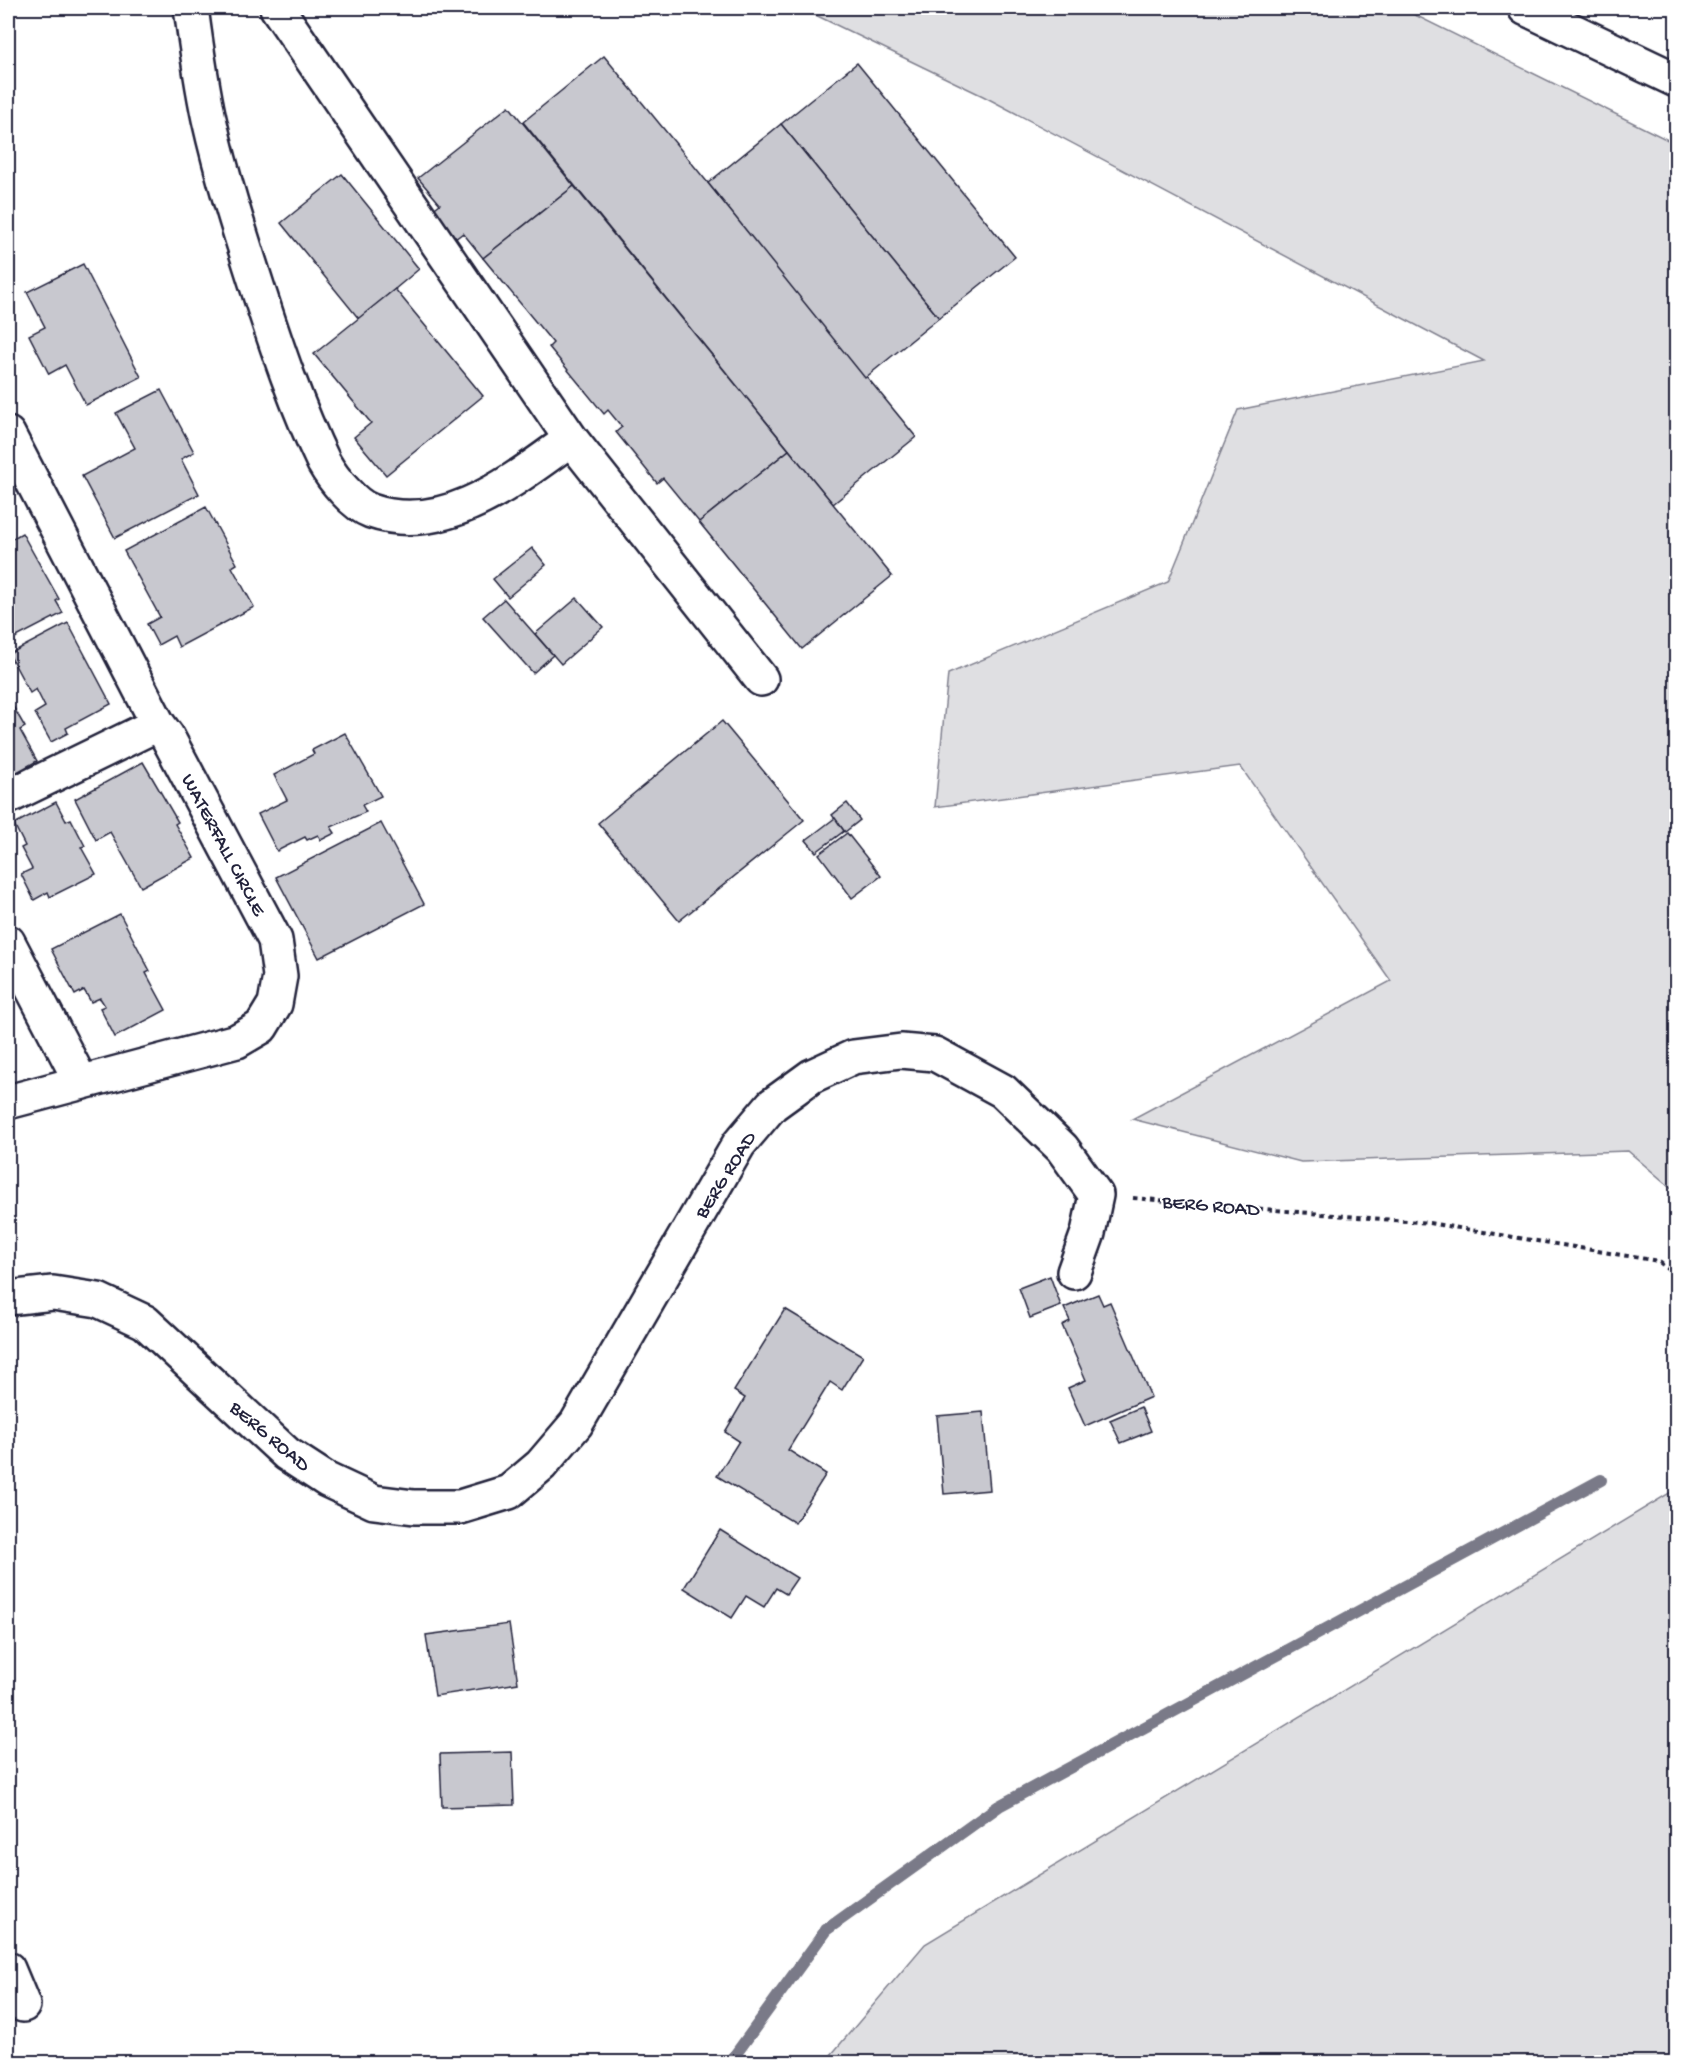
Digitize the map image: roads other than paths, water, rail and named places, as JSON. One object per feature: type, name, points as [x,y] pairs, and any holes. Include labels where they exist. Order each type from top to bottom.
[{"type":"street","points":[[191,8],[209,120],[237,224],[282,363],[325,465],[347,493],[368,510],[394,517],[440,514],[495,493],[571,439]]},
{"type":"street","points":[[277,8],[571,439],[761,679]]},
{"type":"street","points":[[1525,8],[1677,80]]},
{"type":"street","name":"WATERFALL CIRCLE","points":[[8,434],[158,724],[167,736],[275,940],[280,976],[275,1004],[261,1027],[237,1041],[8,1102]]},
{"type":"street","points":[[8,796],[158,724]]},
{"type":"street","points":[[8,942],[81,1082]]},
{"type":"street","name":"BERG ROAD","points":[[8,1298],[53,1293],[98,1300],[146,1322],[287,1454],[327,1480],[374,1502],[414,1508],[460,1507],[509,1491],[541,1465],[576,1424],[739,1144],[772,1105],[812,1076],[853,1057],[901,1051],[935,1054],[1003,1091],[1062,1148],[1096,1195],[1088,1233],[1074,1272]]},
{"type":"street","points":[[8,1969],[23,2006]]},
{"type":"waterway","points":[[730,2062],[826,1930],[999,1806],[1601,1480]]}]
